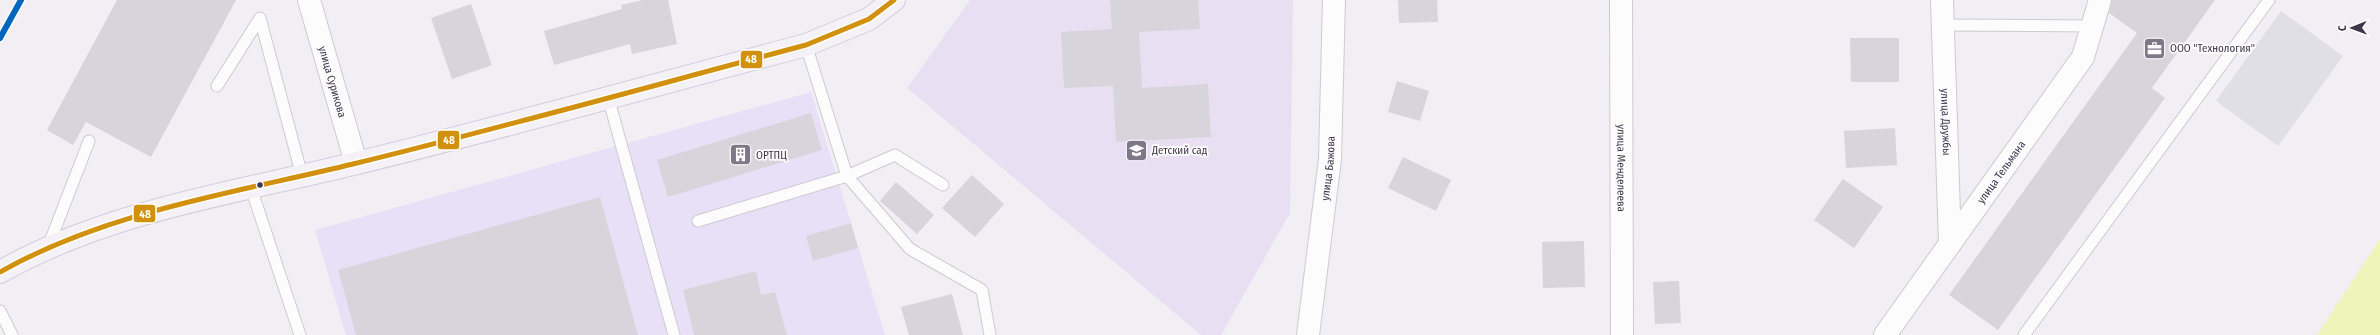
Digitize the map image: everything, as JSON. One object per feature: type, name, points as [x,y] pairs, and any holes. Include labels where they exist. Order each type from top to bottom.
[{"type":"main road","points":[[0,272],[48,248],[87,232],[117,223],[251,188],[356,163],[806,45],[869,19],[894,0]]},
{"type":"street","name":"улица Сурикова","points":[[309,0],[356,163]]},
{"type":"street","name":"улица Бажова","points":[[1308,335],[1330,159],[1334,0]]},
{"type":"street","name":"улица Менделеева","points":[[1621,0],[1622,335]]},
{"type":"street","name":"улица Дружбы","points":[[1942,0],[1950,244]]},
{"type":"street","name":"улица Тельмана","points":[[1885,335],[2083,57],[2100,0]]},
{"type":"lane","points":[[2024,335],[2269,0]]},
{"type":"lane","points":[[218,86],[260,18],[302,176]]},
{"type":"lane","points":[[1943,26],[2092,26]]},
{"type":"lane","points":[[806,45],[847,176],[910,249],[982,290],[990,335]]},
{"type":"lane","points":[[608,97],[674,335]]},
{"type":"lane","points":[[48,248],[89,141]]},
{"type":"lane","points":[[698,221],[847,176],[896,155],[943,185]]},
{"type":"lane","points":[[251,188],[300,335]]},
{"type":"lane","points":[[0,311],[12,335]]},
{"type":"shaded area","name":"Детский сад","points":[[970,0],[1293,0],[1290,213],[1221,335],[1201,335],[907,88]]},
{"type":"shaded area","points":[[2281,11],[2343,56],[2278,146],[2216,101]]},
{"type":"shaded area","points":[[811,92],[885,335],[346,335],[315,230]]},
{"type":"shaded area","points":[[2380,239],[2380,335],[2317,335]]},
{"type":"building","points":[[117,0],[236,0],[151,157],[86,122],[73,145],[47,130]]},
{"type":"building","points":[[643,0],[668,0],[677,44],[632,54],[630,44],[554,65],[544,31],[622,9],[621,5]]},
{"type":"building","points":[[1110,0],[1198,0],[1200,29],[1139,32],[1142,88],[1208,84],[1211,137],[1116,142],[1113,86],[1064,88],[1061,32],[1112,29]]},
{"type":"building","points":[[1398,0],[1437,0],[1438,22],[1399,23]]},
{"type":"building","points":[[2112,0],[2215,0],[2152,88],[2165,98],[1998,330],[1949,295],[2137,33],[2109,13]]},
{"type":"building","points":[[471,4],[492,65],[452,79],[431,18]]},
{"type":"building","points":[[1850,38],[1899,38],[1899,82],[1851,82]]},
{"type":"building","points":[[1397,81],[1429,91],[1420,121],[1388,112]]},
{"type":"building","name":"ОРТПЦ","points":[[811,113],[822,150],[668,197],[657,160]]},
{"type":"building","points":[[1895,128],[1897,165],[1846,168],[1844,131]]},
{"type":"building","points":[[1403,157],[1451,180],[1436,211],[1388,188]]},
{"type":"building","points":[[972,175],[1004,204],[975,237],[942,208]]},
{"type":"building","points":[[1843,179],[1883,207],[1854,248],[1814,220]]},
{"type":"building","points":[[896,182],[934,215],[917,234],[880,201]]},
{"type":"building","points":[[600,197],[638,335],[356,335],[338,270]]},
{"type":"building","points":[[851,223],[858,248],[813,261],[806,236]]},
{"type":"building","points":[[1584,241],[1585,287],[1543,288],[1542,242]]},
{"type":"building","points":[[756,271],[761,295],[775,292],[787,335],[694,335],[683,290]]},
{"type":"building","points":[[1679,281],[1681,323],[1655,324],[1653,282]]},
{"type":"building","points":[[952,294],[963,335],[909,335],[901,307]]},
{"type":"transit line","points":[[0,38],[21,0]]},
{"type":"transit line","name":"48","points":[[0,272],[41,251],[84,233],[172,206],[410,150],[806,45],[869,19],[894,0]]},
{"type":"place","name":"ООО \"Технология\"","points":[[2154,48]]},
{"type":"place","name":"Детский сад","points":[[1136,150]]},
{"type":"place","name":"ОРТПЦ","points":[[740,155]]}]
